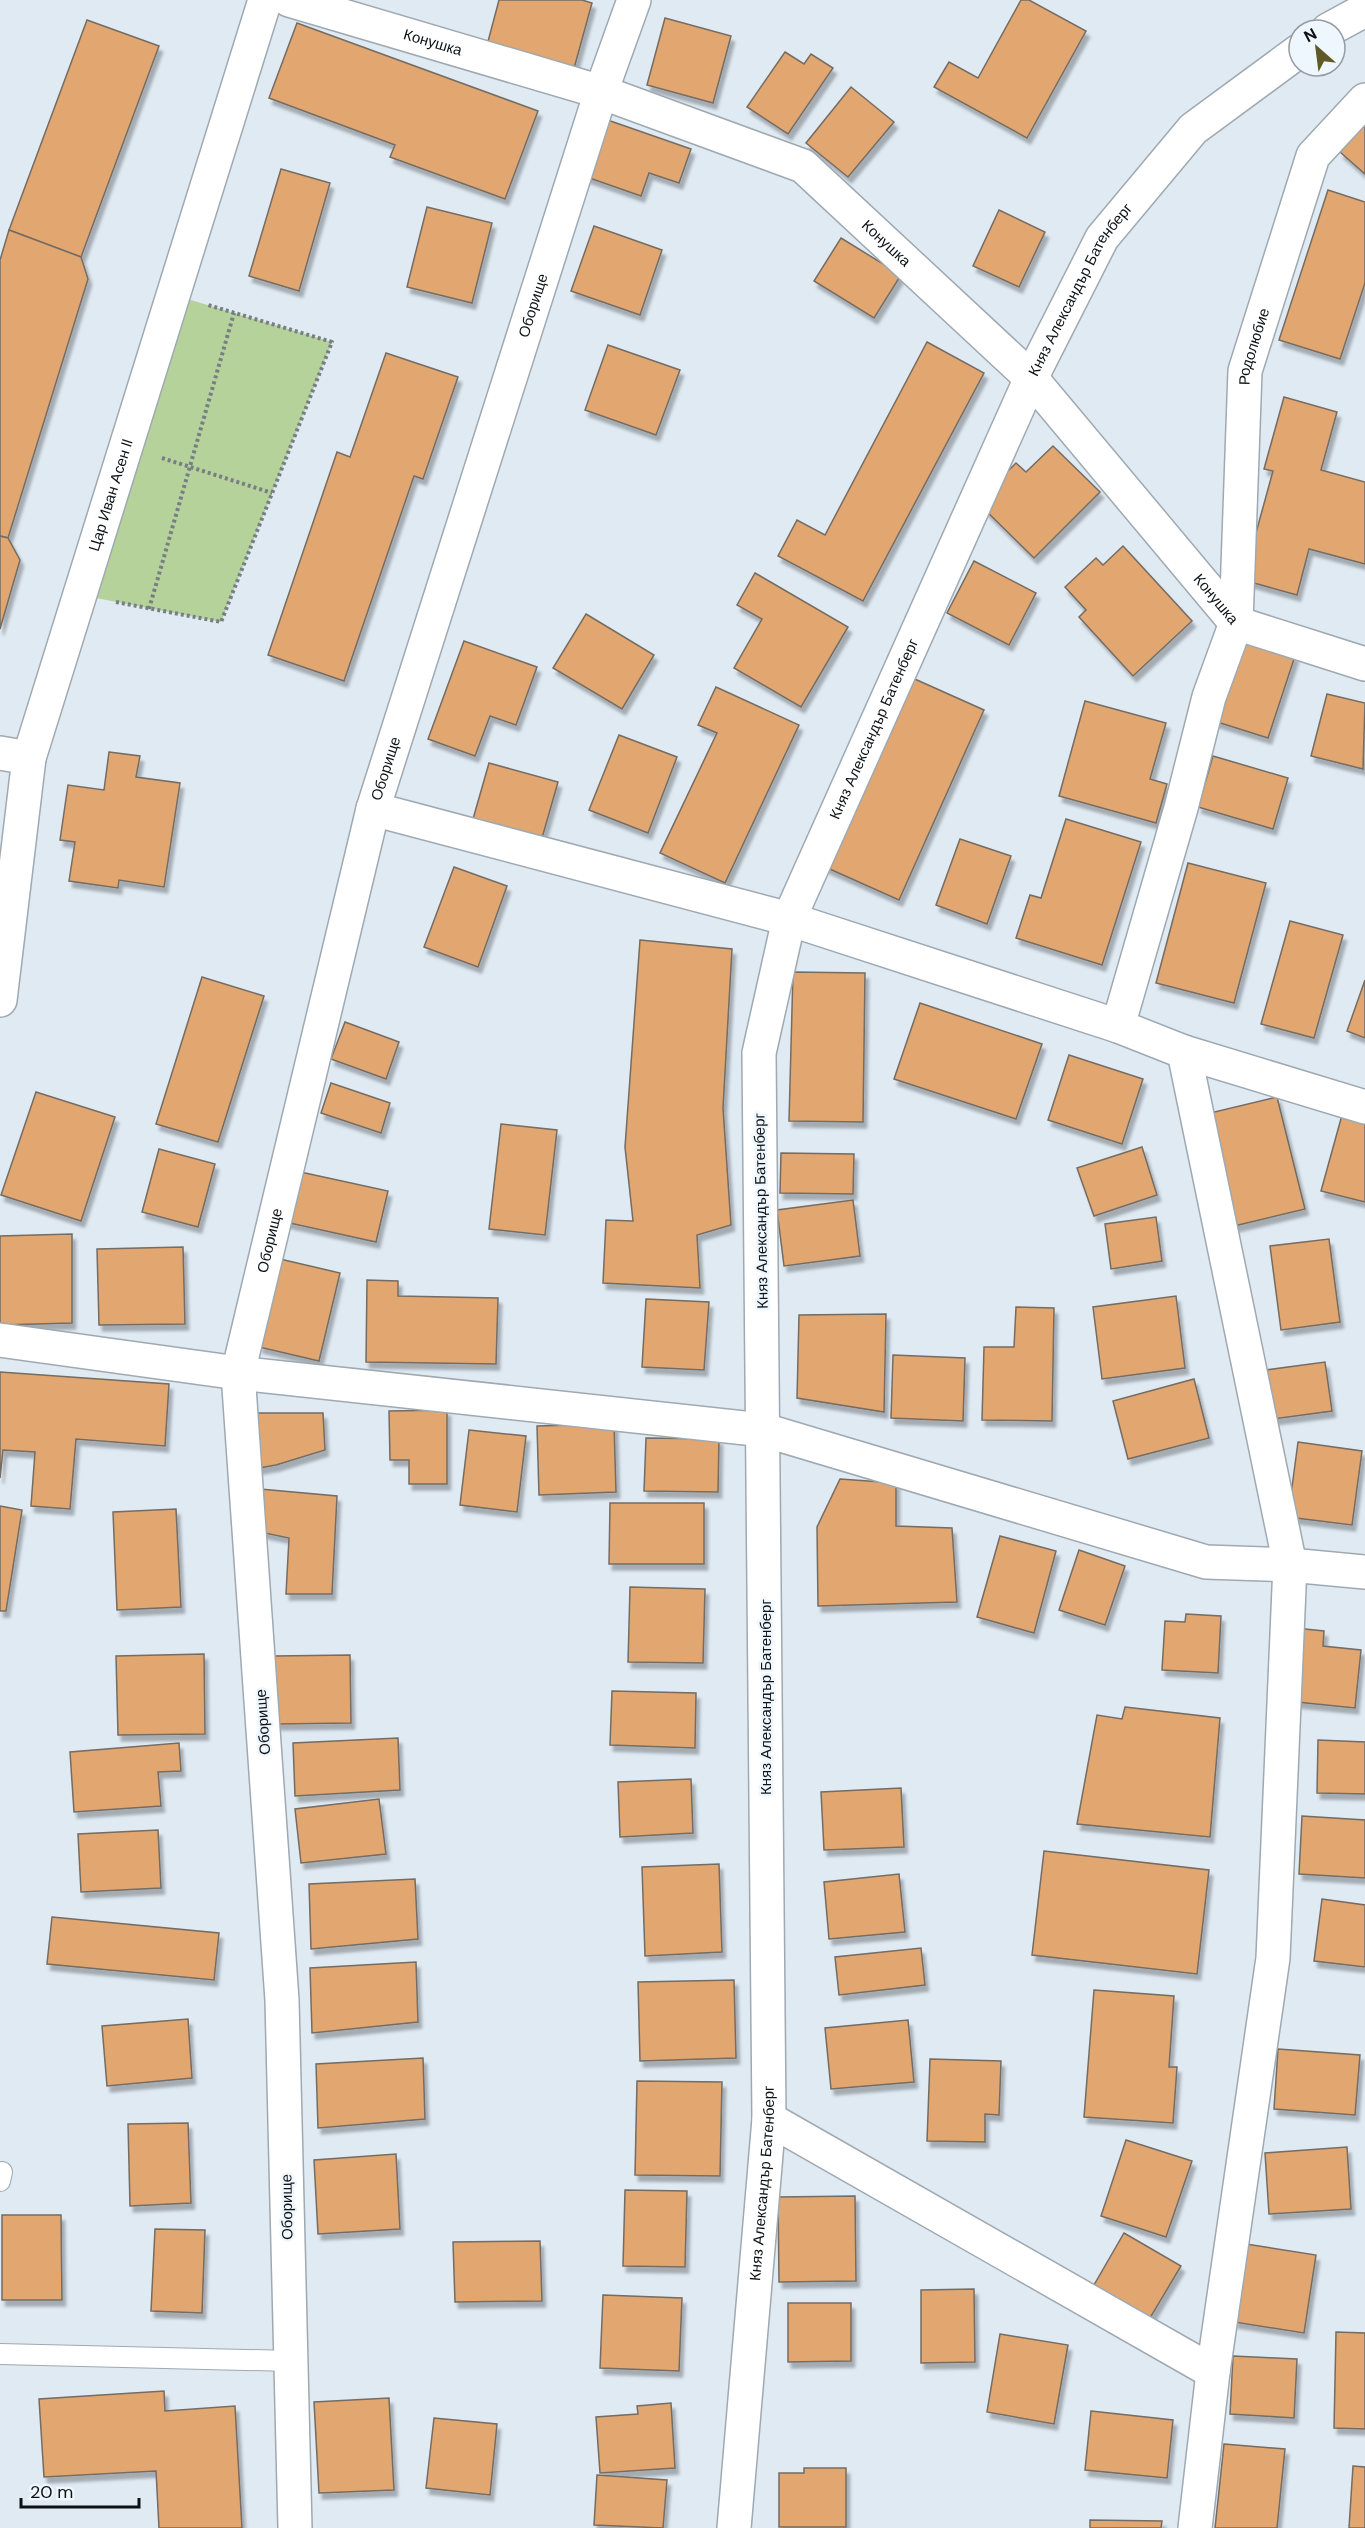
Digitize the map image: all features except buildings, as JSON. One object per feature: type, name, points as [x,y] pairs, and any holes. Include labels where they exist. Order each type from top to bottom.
[{"type":"street","name":"Цар Иван Асен II","points":[[0,1000],[15,755],[80,595],[265,0]]},
{"type":"street","name":"Конушка","points":[[289,0],[601,92],[803,166],[1031,378],[1236,623],[1365,664]]},
{"type":"street","name":"Оборище","points":[[295,2528],[282,2000],[238,1373],[373,809],[601,92],[634,0]]},
{"type":"street","points":[[1347,20],[1365,10]]},
{"type":"street","name":"Княз Александър Батенберг","points":[[734,2528],[769,2119],[759,1053],[789,919],[1031,378],[1102,237],[1192,129],[1287,60]]},
{"type":"street","name":"Родолюбие","points":[[1118,1026],[1181,808],[1209,697],[1236,623],[1245,371],[1313,156],[1365,100]]},
{"type":"street","points":[[373,809],[789,919],[1118,1026],[1184,1052],[1365,1107]]},
{"type":"street","points":[[1184,1052],[1290,1565],[1274,1958],[1213,2372],[1195,2528]]},
{"type":"street","points":[[0,1340],[238,1373],[764,1430],[1206,1562],[1290,1565],[1365,1572]]},
{"type":"street","points":[[769,2119],[1213,2372]]},
{"type":"lane","points":[[0,2354],[291,2361]]},
{"type":"path","points":[[80,595],[221,622],[332,342],[174,295]]},
{"type":"path","points":[[149,609],[234,313]]},
{"type":"path","points":[[126,446],[272,493]]},
{"type":"green space","points":[[174,295],[332,342],[221,622],[80,595]]}]
